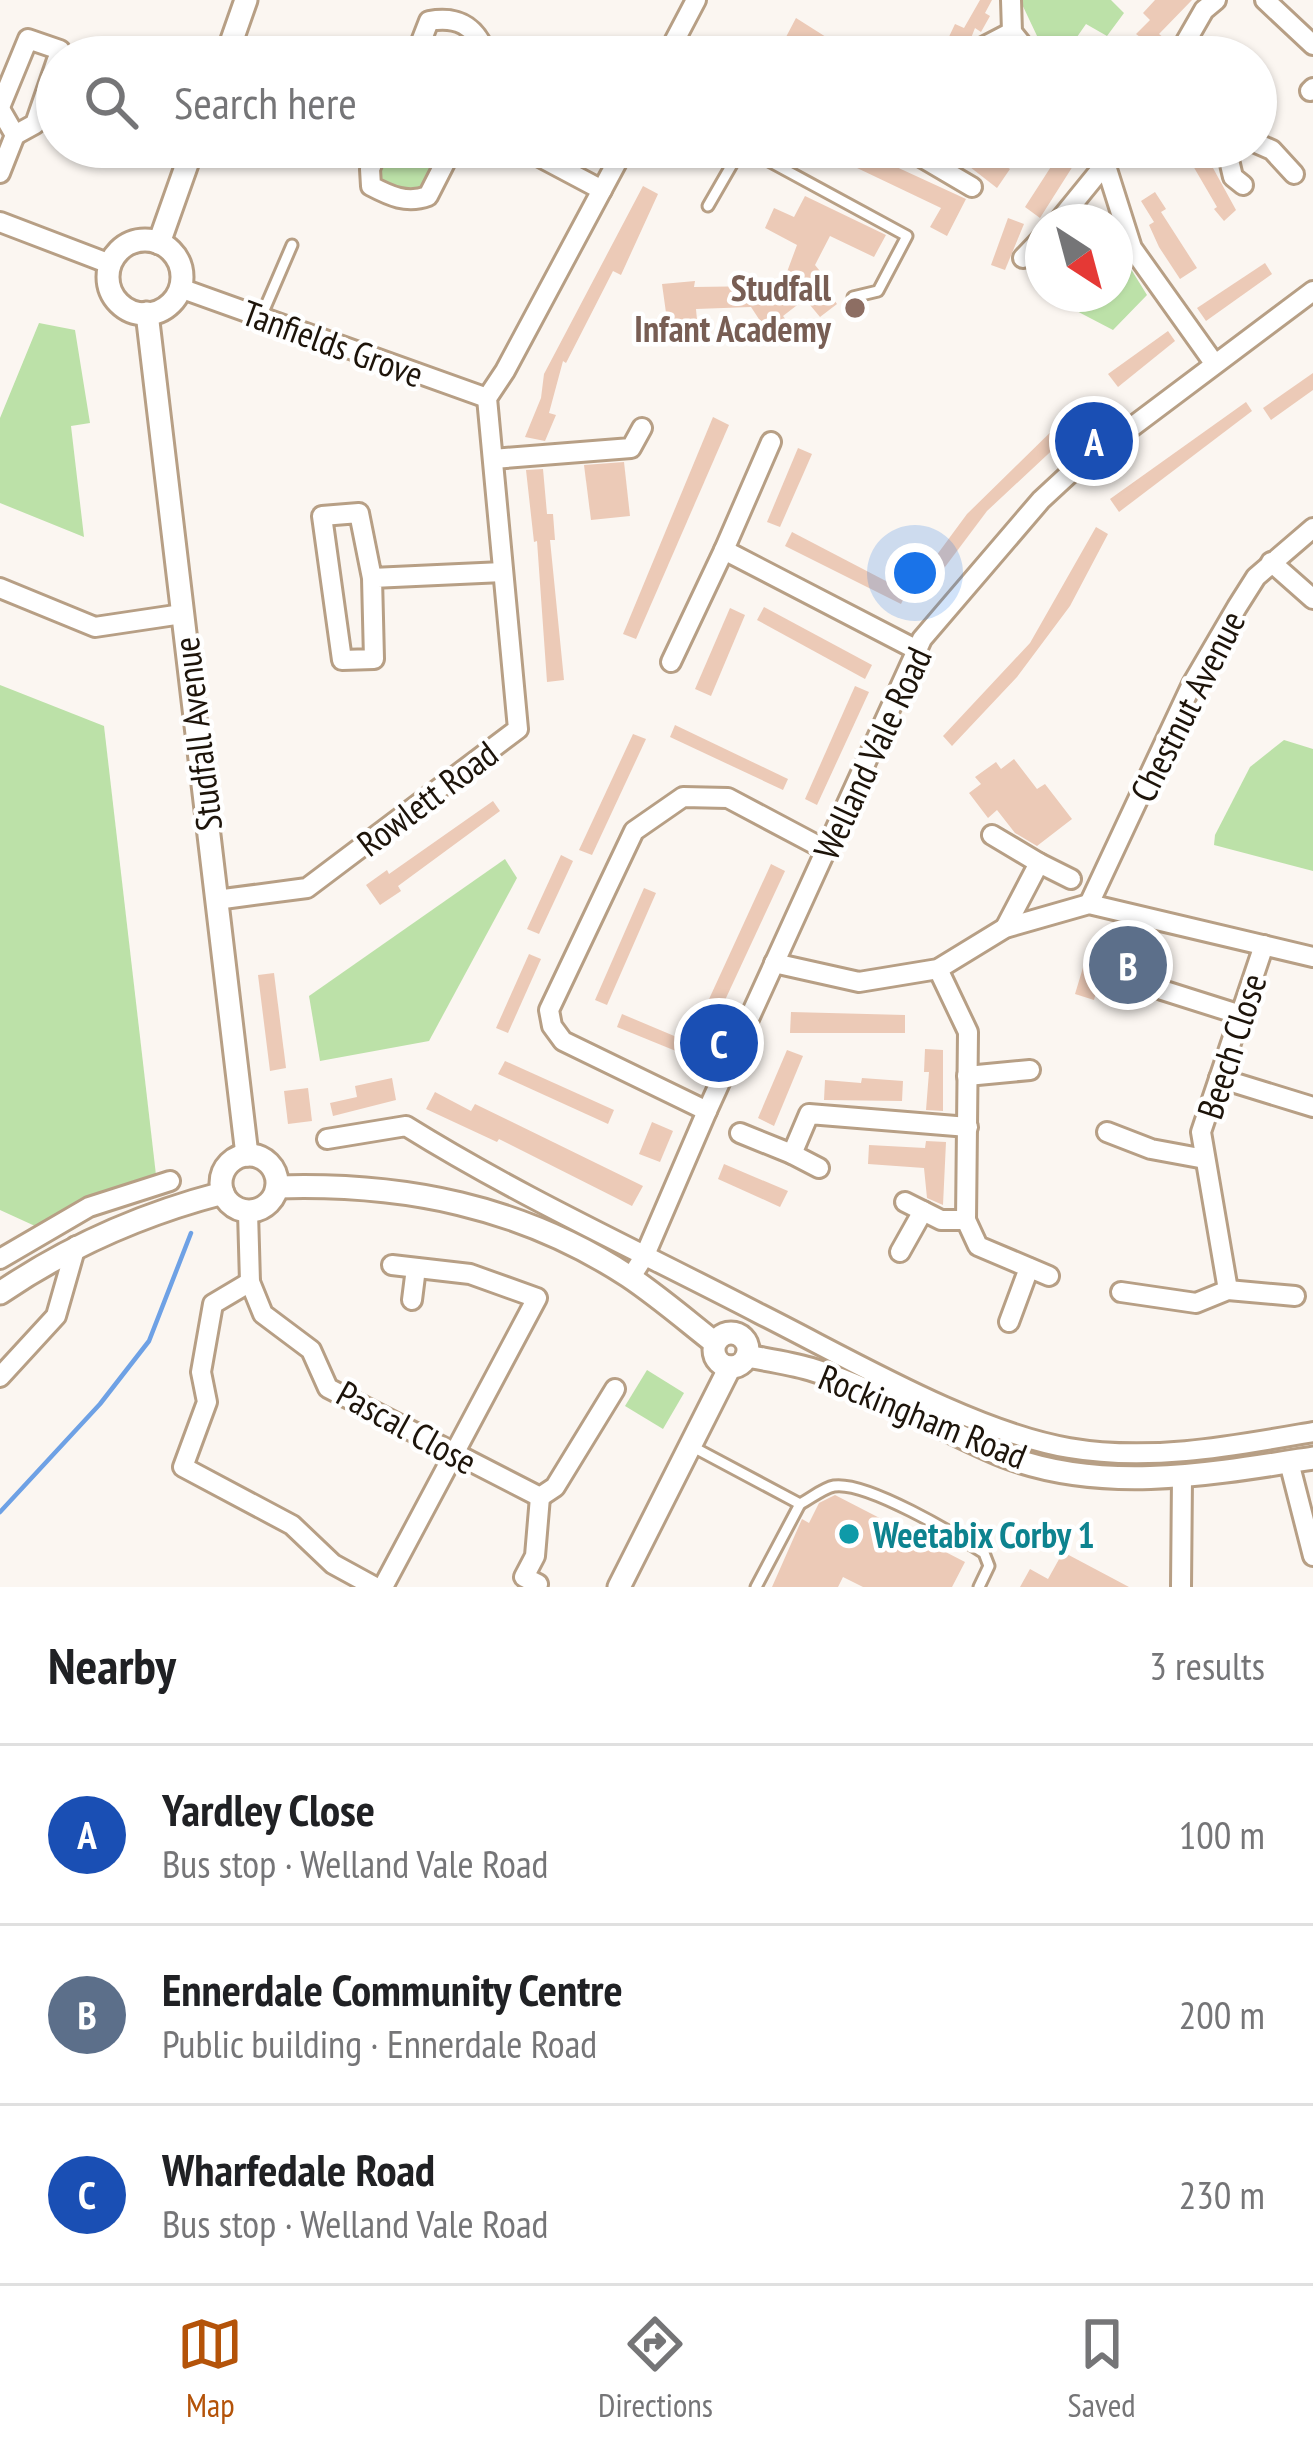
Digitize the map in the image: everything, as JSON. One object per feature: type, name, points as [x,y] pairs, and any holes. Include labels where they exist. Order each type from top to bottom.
[{"type":"street","points":[[234,36],[247,0]]},
{"type":"street","points":[[677,36],[696,0]]},
{"type":"street","points":[[1011,0],[1015,36]]},
{"type":"street","points":[[1189,36],[1204,10],[1216,0]]},
{"type":"street","points":[[1265,0],[1313,45]]},
{"type":"street","points":[[423,36],[429,21],[448,18],[478,36]]},
{"type":"street","points":[[1004,36],[1012,32]]},
{"type":"street","points":[[15,135],[0,108],[28,39],[36,42]]},
{"type":"street","points":[[0,172],[15,135],[36,121]]},
{"type":"street","points":[[1277,156],[1294,174]]},
{"type":"street","points":[[159,242],[185,168]]},
{"type":"street","points":[[370,168],[370,186],[414,201],[428,196],[442,168]]},
{"type":"street","points":[[561,168],[602,190]]},
{"type":"street","points":[[487,398],[614,168]]},
{"type":"street","points":[[930,168],[941,177],[972,187]]},
{"type":"street","points":[[1070,204],[1094,168]]},
{"type":"street","points":[[1107,168],[1132,248],[1214,363]]},
{"type":"street","points":[[1231,168],[1243,185]]},
{"type":"street","points":[[0,222],[110,264]]},
{"type":"street","points":[[159,242],[180,266],[180,288],[167,306],[146,314],[124,307],[115,298],[108,276],[110,264],[124,246],[159,242]]},
{"type":"street","name":"Tanfields Grove","points":[[180,288],[487,398]]},
{"type":"street","name":"Welland Vale Road","points":[[631,1277],[646,1255],[922,639],[1041,500],[1313,291]]},
{"type":"street","name":"Studfall Avenue","points":[[146,314],[247,1155]]},
{"type":"street","name":"Rowlett Road","points":[[217,900],[307,888],[518,730],[487,398]]},
{"type":"street","points":[[493,459],[631,448],[642,428]]},
{"type":"street","points":[[671,662],[673,638],[724,550],[760,452]]},
{"type":"street","points":[[358,513],[372,578],[374,659],[342,660],[322,516],[358,513]]},
{"type":"street","name":"Chestnut Avenue","points":[[1088,904],[1192,684],[1246,592],[1271,562],[1313,528]]},
{"type":"street","points":[[724,550],[917,650]]},
{"type":"street","points":[[1271,562],[1313,599]]},
{"type":"street","points":[[372,578],[503,572]]},
{"type":"street","points":[[0,588],[94,627],[182,614]]},
{"type":"street","points":[[707,1111],[563,1041],[552,1026],[549,1010],[634,831],[683,797],[728,798],[826,850]]},
{"type":"street","points":[[992,836],[1071,880]]},
{"type":"street","points":[[1005,928],[1040,863]]},
{"type":"street","points":[[774,963],[859,982],[938,969],[1005,928],[1088,904],[1313,957]]},
{"type":"street","name":"Beech Close","points":[[1228,1290],[1202,1132],[1264,945]]},
{"type":"street","points":[[938,969],[968,1032],[966,1220],[978,1246],[1049,1276]]},
{"type":"street","points":[[1162,990],[1241,1015]]},
{"type":"street","points":[[967,1076],[1030,1070]]},
{"type":"street","points":[[1220,1078],[1313,1107]]},
{"type":"street","points":[[793,1154],[809,1114],[968,1127]]},
{"type":"street","points":[[327,1139],[406,1126],[496,1182],[980,1421],[1048,1443],[1155,1454],[1313,1432]]},
{"type":"street","points":[[1107,1132],[1150,1149],[1205,1160]]},
{"type":"street","points":[[740,1133],[819,1168]]},
{"type":"street","points":[[1144,1170],[1150,1149]]},
{"type":"street","points":[[247,1155],[266,1160],[277,1187],[268,1204],[248,1211],[230,1204],[223,1193],[228,1165],[247,1155]]},
{"type":"street","points":[[0,1258],[89,1207],[170,1181]]},
{"type":"street","points":[[277,1187],[394,1190],[472,1204],[588,1252],[631,1277],[716,1343],[716,1358],[739,1362],[619,1587]]},
{"type":"street","points":[[0,1293],[76,1246],[169,1207],[223,1193]]},
{"type":"street","points":[[900,1252],[914,1206],[941,1220],[966,1220]]},
{"type":"street","points":[[248,1211],[250,1282],[213,1304],[201,1372],[207,1402],[183,1467],[292,1525],[333,1564],[379,1587],[537,1298]]},
{"type":"street","points":[[0,1377],[56,1316],[76,1246]]},
{"type":"street","points":[[392,1265],[470,1274],[557,1308]]},
{"type":"street","points":[[412,1300],[416,1268]]},
{"type":"street","points":[[1009,1322],[1029,1268]]},
{"type":"street","name":"Pascal Close","points":[[250,1282],[263,1314],[311,1351],[328,1388],[540,1497]]},
{"type":"street","points":[[1130,1299],[1196,1304],[1228,1290],[1295,1296]]},
{"type":"street","name":"Rockingham Road","points":[[739,1362],[812,1370],[1008,1457],[1064,1470],[1151,1480],[1313,1458]]},
{"type":"street","points":[[524,1576],[536,1556],[540,1497],[555,1487],[615,1389]]},
{"type":"street","points":[[1289,1462],[1313,1554]]},
{"type":"street","points":[[1181,1587],[1182,1478]]},
{"type":"lane","points":[[708,206],[730,168]]},
{"type":"lane","points":[[781,168],[907,236],[878,291],[853,296]]},
{"type":"lane","points":[[261,317],[292,244]]},
{"type":"lane","points":[[693,1447],[800,1504]]},
{"type":"lane","points":[[756,1587],[800,1504],[832,1486],[898,1505],[984,1553],[988,1566],[979,1587]]},
{"type":"green space","points":[[1020,0],[1111,0],[1124,13],[1107,36],[1086,24],[1078,36],[1037,36]]},
{"type":"green space","points":[[379,168],[433,168],[426,185],[416,193],[382,184]]},
{"type":"green space","points":[[1133,272],[1147,295],[1133,309]]},
{"type":"green space","points":[[1078,312],[1130,312],[1113,330]]},
{"type":"green space","points":[[39,323],[75,330],[90,423],[71,426],[84,537],[0,503],[0,418]]},
{"type":"green space","points":[[0,685],[104,726],[156,1175],[35,1226],[0,1210]]},
{"type":"green space","points":[[1284,740],[1313,749],[1313,871],[1214,845],[1250,767]]},
{"type":"green space","points":[[505,859],[517,878],[429,1041],[320,1061],[309,996]]},
{"type":"green space","points":[[647,1370],[684,1393],[663,1429],[625,1406]]},
{"type":"building","points":[[980,0],[992,0],[981,32],[975,28],[972,36],[949,36],[955,24],[964,28]]},
{"type":"building","points":[[1155,0],[1192,0],[1162,36],[1136,34],[1150,20],[1143,13]]},
{"type":"building","points":[[796,18],[824,36],[787,36]]},
{"type":"building","points":[[857,168],[899,168],[966,199],[947,236],[930,227],[941,208]]},
{"type":"building","points":[[971,168],[1010,169],[997,188]]},
{"type":"building","points":[[1050,168],[1072,168],[1049,204],[1027,204]]},
{"type":"building","points":[[1194,168],[1213,168],[1236,210],[1224,221]]},
{"type":"building","points":[[643,186],[658,194],[621,275],[613,271],[566,363],[563,361],[549,413],[556,415],[545,441],[525,437],[541,398],[544,374]]},
{"type":"building","points":[[1155,192],[1166,209],[1161,212],[1197,268],[1180,279],[1159,247],[1149,225],[1154,222],[1141,201]]},
{"type":"building","points":[[805,196],[886,235],[874,257],[830,236],[815,265],[837,304],[820,317],[805,299],[783,316],[795,332],[776,345],[751,307],[696,309],[697,320],[667,320],[662,284],[695,281],[694,287],[768,286],[787,272],[797,245],[765,228],[774,208],[794,217]]},
{"type":"building","points":[[1008,218],[1024,224],[1005,270],[991,265]]},
{"type":"building","points":[[1265,263],[1272,274],[1206,321],[1197,308]]},
{"type":"building","points":[[1168,331],[1175,341],[1118,387],[1108,374]]},
{"type":"building","points":[[1313,373],[1313,390],[1271,420],[1263,408]]},
{"type":"building","points":[[1246,402],[1252,411],[1119,512],[1110,499]]},
{"type":"building","points":[[1067,416],[1077,427],[987,511],[933,583],[922,575],[967,514]]},
{"type":"building","points":[[713,417],[729,425],[636,639],[623,634]]},
{"type":"building","points":[[798,448],[812,454],[780,527],[767,522]]},
{"type":"building","points":[[624,462],[630,516],[591,520],[584,465]]},
{"type":"building","points":[[543,469],[547,514],[553,514],[555,540],[550,540],[564,680],[547,682],[537,541],[526,470]]},
{"type":"building","points":[[1096,527],[1108,534],[1070,606],[1017,677],[952,746],[943,736],[1030,643]]},
{"type":"building","points":[[792,532],[907,592],[901,604],[785,546]]},
{"type":"building","points":[[764,607],[872,665],[865,679],[757,620]]},
{"type":"building","points":[[730,608],[745,615],[711,696],[695,689]]},
{"type":"building","points":[[855,686],[869,692],[817,805],[805,799]]},
{"type":"building","points":[[675,725],[788,779],[783,790],[670,737]]},
{"type":"building","points":[[633,734],[646,739],[592,855],[579,850]]},
{"type":"building","points":[[1014,759],[1037,789],[1045,784],[1072,819],[1037,846],[1015,833],[997,810],[988,818],[969,793],[981,784],[975,777],[996,762],[1001,769]]},
{"type":"building","points":[[493,801],[500,811],[398,886],[401,891],[380,905],[366,885]]},
{"type":"building","points":[[561,855],[573,861],[539,934],[527,929]]},
{"type":"building","points":[[771,864],[785,871],[713,1026],[699,1021]]},
{"type":"building","points":[[644,888],[656,893],[607,1005],[595,1000]]},
{"type":"building","points":[[1125,938],[1145,944],[1130,997],[1097,988],[1094,1000],[1075,994],[1085,961],[1116,969]]},
{"type":"building","points":[[529,954],[541,959],[508,1033],[496,1028]]},
{"type":"building","points":[[274,973],[286,1068],[270,1071],[258,975]]},
{"type":"building","points":[[791,1012],[905,1015],[905,1033],[790,1033]]},
{"type":"building","points":[[622,1014],[698,1046],[693,1058],[617,1027]]},
{"type":"building","points":[[925,1049],[943,1050],[943,1111],[926,1110],[929,1072],[924,1072]]},
{"type":"building","points":[[787,1050],[803,1056],[774,1126],[758,1118]]},
{"type":"building","points":[[505,1061],[614,1110],[608,1124],[498,1074]]},
{"type":"building","points":[[392,1078],[396,1100],[333,1116],[330,1103],[357,1097],[355,1086]]},
{"type":"building","points":[[862,1078],[903,1081],[902,1101],[824,1100],[825,1080],[861,1083]]},
{"type":"building","points":[[308,1088],[312,1121],[288,1124],[284,1091]]},
{"type":"building","points":[[435,1092],[471,1111],[475,1104],[643,1186],[632,1206],[499,1139],[426,1109]]},
{"type":"building","points":[[652,1122],[673,1131],[660,1162],[639,1154]]},
{"type":"building","points":[[926,1141],[946,1142],[943,1205],[927,1198],[924,1168],[868,1164],[869,1145],[925,1148]]},
{"type":"building","points":[[724,1164],[788,1191],[780,1207],[718,1179]]},
{"type":"building","name":"Weetabix Corby 1","points":[[835,1495],[965,1562],[952,1587],[863,1587],[843,1577],[838,1587],[772,1587],[802,1519],[809,1523],[819,1503]]},
{"type":"building","points":[[1063,1552],[1129,1587],[1020,1587],[1030,1569],[1048,1579]]},
{"type":"waterway","points":[[0,1512],[100,1404],[149,1341],[191,1233]]},
{"type":"place","name":"Studfall Infant Academy","points":[[855,308]]},
{"type":"place","name":"Yardley Close","points":[[1094,441]]},
{"type":"place","name":"Ennerdale Community Centre","points":[[1128,965]]},
{"type":"place","name":"Wharfedale Road","points":[[719,1043]]},
{"type":"place","name":"Weetabix Corby 1","points":[[849,1534]]}]
